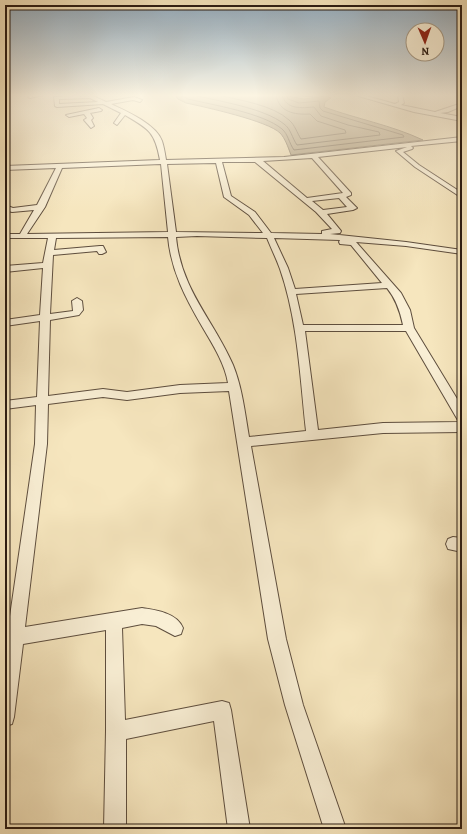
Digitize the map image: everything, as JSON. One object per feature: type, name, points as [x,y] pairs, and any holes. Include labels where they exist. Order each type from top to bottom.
[{"type":"street","points":[[156,134],[160,140],[169,203],[171,235],[176,263],[181,278],[224,353],[229,367],[244,442],[277,639],[294,705],[335,829]]},
{"type":"street","points":[[5,168],[163,162],[258,161],[462,139]]},
{"type":"street","points":[[460,148],[446,141],[442,143],[399,150],[417,166],[462,196]]},
{"type":"street","points":[[307,200],[349,194],[314,156]]},
{"type":"street","points":[[219,161],[228,197],[240,202],[271,236],[293,292],[312,434]]},
{"type":"street","points":[[258,161],[272,170],[322,212],[337,231],[323,233],[321,236]]},
{"type":"street","points":[[22,236],[41,207],[60,165]]},
{"type":"street","points":[[322,212],[353,208],[340,195]]},
{"type":"street","points":[[5,207],[12,210],[41,207]]},
{"type":"street","points":[[5,236],[321,236],[406,244],[462,252]]},
{"type":"street","points":[[5,717],[10,638],[41,444],[49,259],[52,236]]},
{"type":"street","points":[[321,236],[324,240],[328,241],[353,243],[396,293],[405,310],[409,328],[454,401],[462,419]]},
{"type":"street","points":[[5,269],[100,248],[102,252]]},
{"type":"street","points":[[293,292],[389,285]]},
{"type":"street","points":[[5,323],[76,313],[78,310],[77,300]]},
{"type":"street","points":[[299,328],[409,328]]},
{"type":"street","points":[[5,405],[103,392],[127,396],[180,388],[234,387]]},
{"type":"street","points":[[244,442],[383,428],[462,427]]},
{"type":"street","points":[[10,638],[114,622],[142,616],[158,618],[175,628]]},
{"type":"street","points":[[114,622],[116,731],[115,829]]},
{"type":"street","points":[[116,731],[222,710],[239,829]]},
{"type":"water","points":[[281,134],[408,134],[423,140],[291,155]]}]
